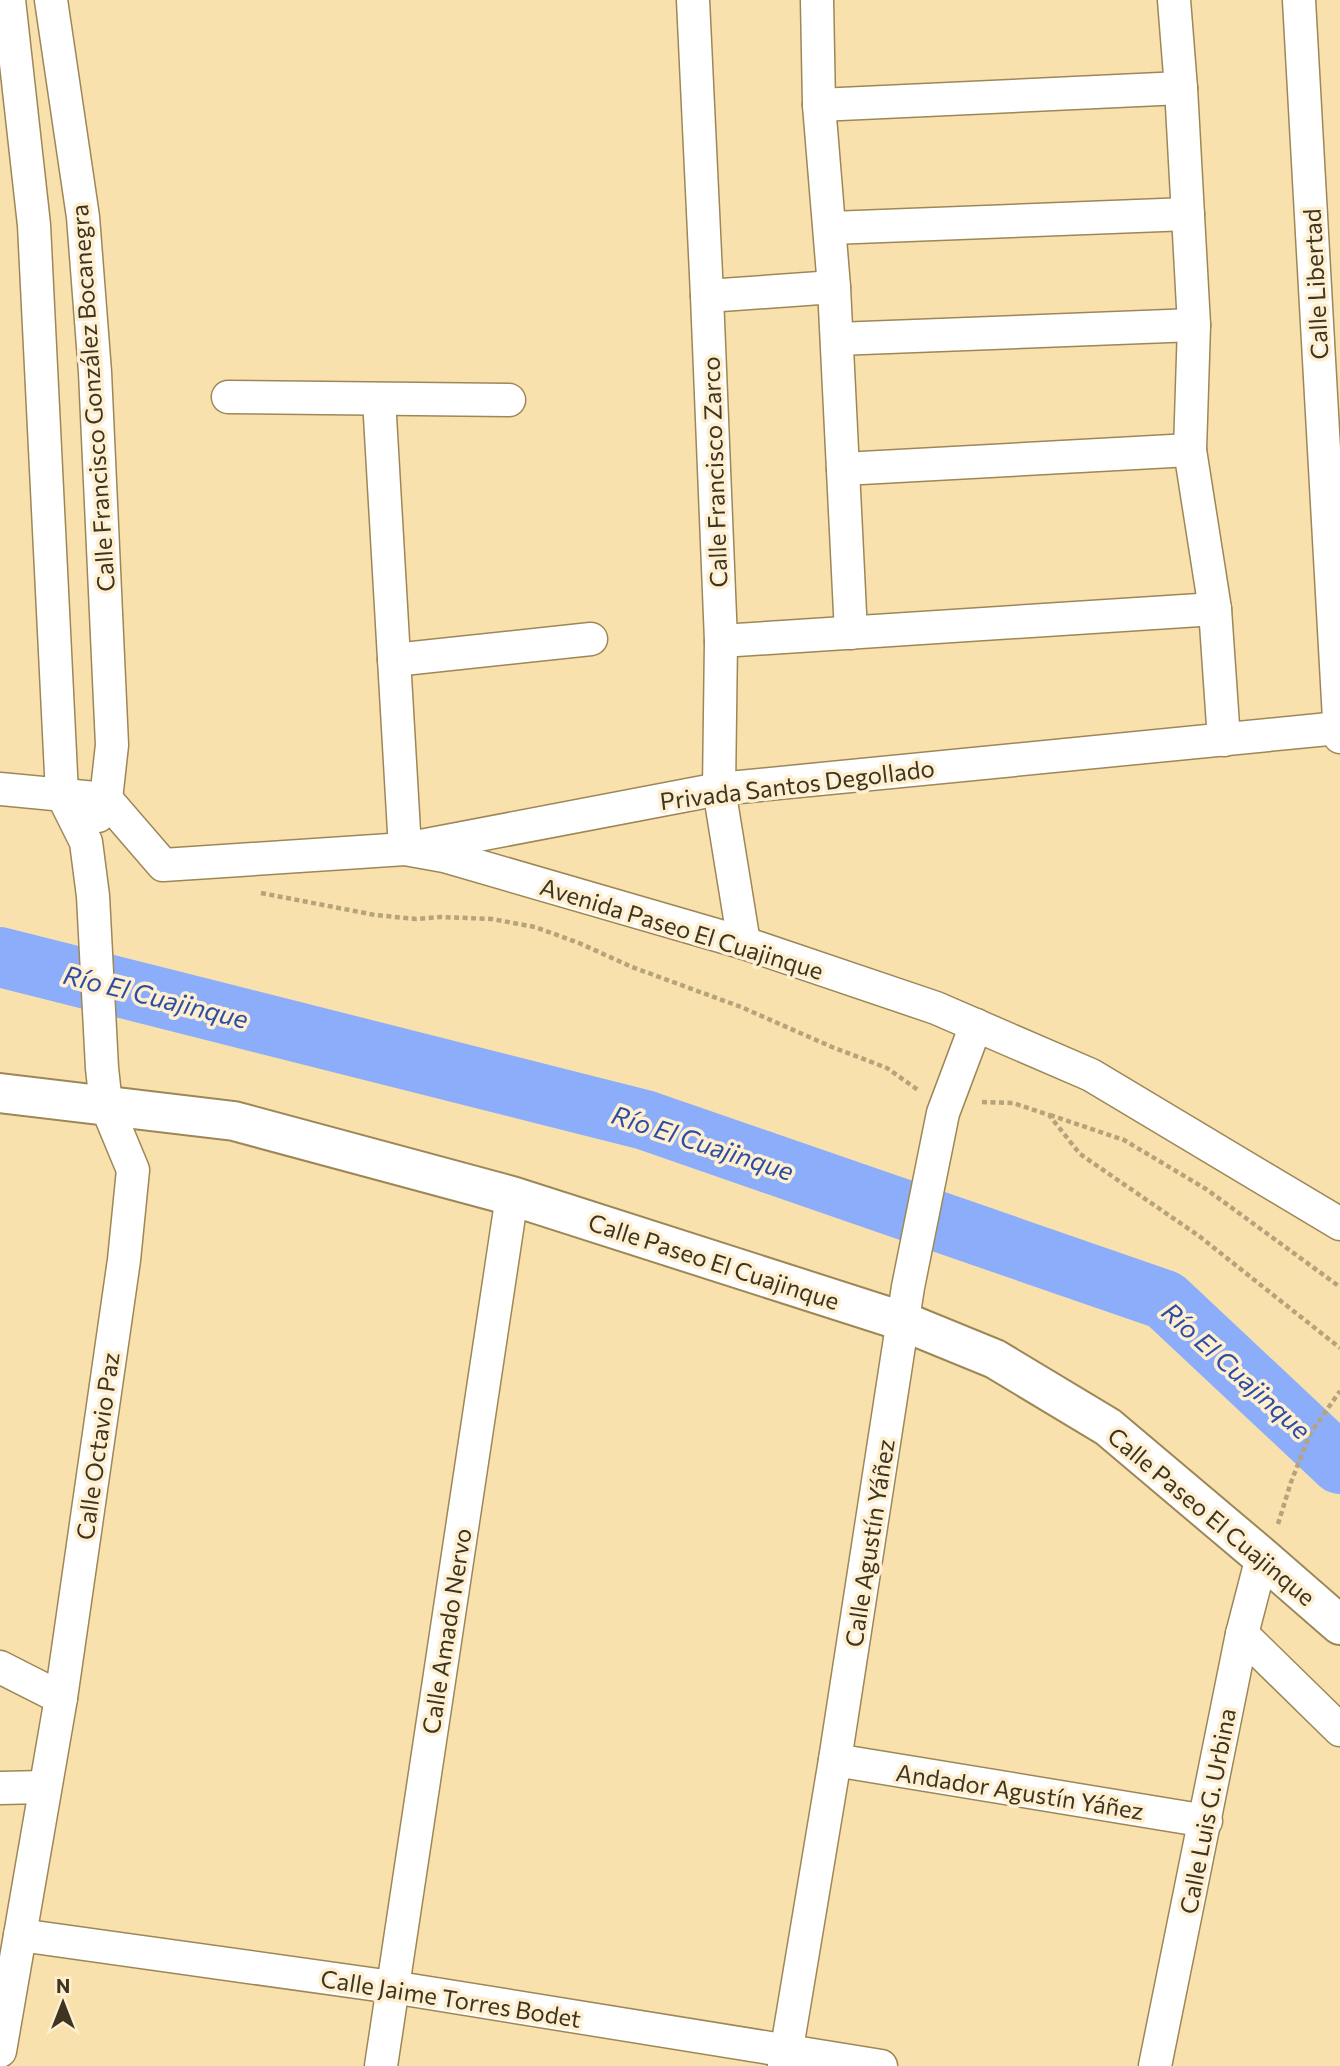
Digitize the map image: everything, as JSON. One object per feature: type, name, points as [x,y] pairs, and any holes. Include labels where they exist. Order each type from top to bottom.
[{"type":"street","name":"Calle Francisco González Bocanegra","points":[[9,0],[34,225],[62,794]]},
{"type":"street","name":"Calle Francisco González Bocanegra","points":[[51,0],[83,217],[95,372],[112,745],[106,799]]},
{"type":"street","name":"Calle Francisco Zarco","points":[[693,0],[720,640],[719,789],[744,943]]},
{"type":"street","points":[[817,0],[819,105],[831,228],[851,633]]},
{"type":"street","points":[[1174,0],[1194,325],[1190,450],[1215,609],[1224,740]]},
{"type":"street","name":"Calle Libertad","points":[[1299,0],[1340,737]]},
{"type":"street","points":[[819,105],[1181,88]]},
{"type":"street","points":[[831,228],[1188,214]]},
{"type":"street","points":[[34,225],[83,217]]},
{"type":"street","points":[[707,296],[834,287]]},
{"type":"street","points":[[837,339],[1194,325]]},
{"type":"street","points":[[228,397],[509,400]]},
{"type":"street","points":[[379,399],[404,849]]},
{"type":"street","points":[[843,469],[1190,450]]},
{"type":"street","points":[[720,640],[1215,609]]},
{"type":"street","points":[[394,660],[592,639]]},
{"type":"street","name":"Privada Santos Degollado","points":[[404,849],[719,789],[1339,728]]},
{"type":"street","points":[[0,789],[106,799],[86,842]]},
{"type":"street","name":"Calle Octavio Paz","points":[[0,2051],[61,1698],[124,1260],[133,1170],[104,1086],[93,896],[86,842],[62,794]]},
{"type":"street","name":"Avenida Paseo El Cuajinque","points":[[106,799],[163,865],[404,849],[444,856],[744,943],[936,1008],[1091,1075],[1340,1224]]},
{"type":"street","name":"Calle Agustín Yáñez","points":[[785,2058],[835,1760],[902,1321],[943,1113],[976,1025]]},
{"type":"street","name":"Calle Paseo El Cuajinque","points":[[0,1093],[104,1086],[512,1196],[902,1321],[995,1359],[1108,1427],[1270,1543],[1340,1625]]},
{"type":"street","name":"Calle Amado Nervo","points":[[381,2066],[512,1196]]},
{"type":"street","name":"Calle Luis G. Urbina","points":[[1155,2066],[1242,1634],[1270,1543]]},
{"type":"street","points":[[1242,1634],[1340,1730]]},
{"type":"street","points":[[0,1667],[61,1698]]},
{"type":"street","name":"Andador Agustín Yáñez","points":[[835,1760],[1206,1821]]},
{"type":"street","points":[[0,1787],[45,1787]]},
{"type":"street","name":"Calle Jaime Torres Bodet","points":[[20,1935],[392,1987],[785,2058],[881,2066]]},
{"type":"path","points":[[250,890],[375,915],[416,919],[492,919],[535,927],[632,967],[741,1007],[887,1068],[914,1088]]},
{"type":"path","points":[[972,1101],[1013,1103],[1125,1140],[1206,1189],[1340,1287]]},
{"type":"path","points":[[1049,1115],[1080,1154],[1199,1236],[1340,1348]]},
{"type":"path","points":[[1270,1543],[1310,1434],[1340,1391]]},
{"type":"waterway","name":"Río El Cuajinque","points":[[0,957],[645,1120],[1165,1300],[1340,1464]]}]
